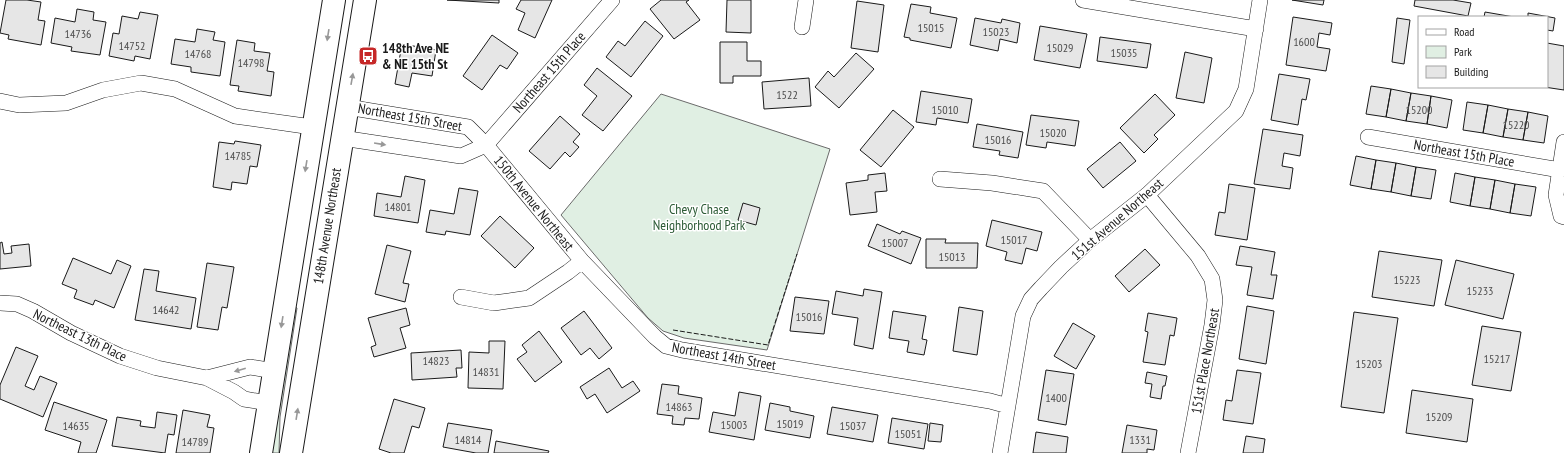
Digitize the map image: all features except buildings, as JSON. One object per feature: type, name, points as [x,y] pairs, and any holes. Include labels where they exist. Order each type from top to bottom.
[{"type":"main road","points":[[261,453],[312,127],[334,0]]},
{"type":"main road","name":"148th Avenue Northeast","points":[[291,453],[365,0]]},
{"type":"main road","points":[[285,301],[291,296],[297,295],[303,305],[301,344],[302,380]]},
{"type":"street","name":"Northeast 15th Place","points":[[486,145],[612,0]]},
{"type":"street","points":[[802,27],[806,0]]},
{"type":"street","points":[[1084,0],[1256,29]]},
{"type":"street","name":"151st Avenue Northeast","points":[[1000,453],[1023,316],[1031,300],[1040,288],[1090,240],[1147,195],[1236,111],[1246,90],[1260,0]]},
{"type":"street","points":[[0,101],[19,105],[66,103],[103,90],[141,83],[175,89],[235,116],[312,127]]},
{"type":"street","name":"Northeast 15th Street","points":[[342,138],[462,156],[486,145],[468,127],[347,107]]},
{"type":"street","name":"Northeast 15th Place","points":[[1368,137],[1560,170]]},
{"type":"street","points":[[1564,142],[1556,195],[1561,216],[1564,217]]},
{"type":"street","name":"150th Avenue Northeast","points":[[486,145],[582,261]]},
{"type":"street","points":[[940,180],[992,183],[1043,191],[1090,240]]},
{"type":"street","name":"151st Place Northeast","points":[[1147,195],[1198,256],[1212,279],[1215,300],[1212,325],[1188,453]]},
{"type":"street","points":[[461,297],[494,302],[529,298],[582,261]]},
{"type":"street","name":"Northeast 14th Street","points":[[582,261],[655,337],[666,346],[682,350],[990,401],[1008,406]]},
{"type":"street","name":"Northeast 13th Place","points":[[0,303],[17,304],[33,311],[71,334],[120,356],[156,368],[207,378],[244,399],[268,403]]},
{"type":"street","name":"Northeast 13th Place","points":[[207,378],[250,367],[274,371]]},
{"type":"green space","name":"Chevy Chase Neighborhood Park","points":[[661,94],[830,149],[767,350],[684,338],[663,331],[648,318],[561,215]]},
{"type":"green space","points":[[295,307],[297,308],[280,417],[279,453],[268,453]]},
{"type":"fence","points":[[673,330],[768,345],[797,254]]},
{"type":"place","name":"148th Ave NE & NE 15th St","points":[[368,56]]}]
